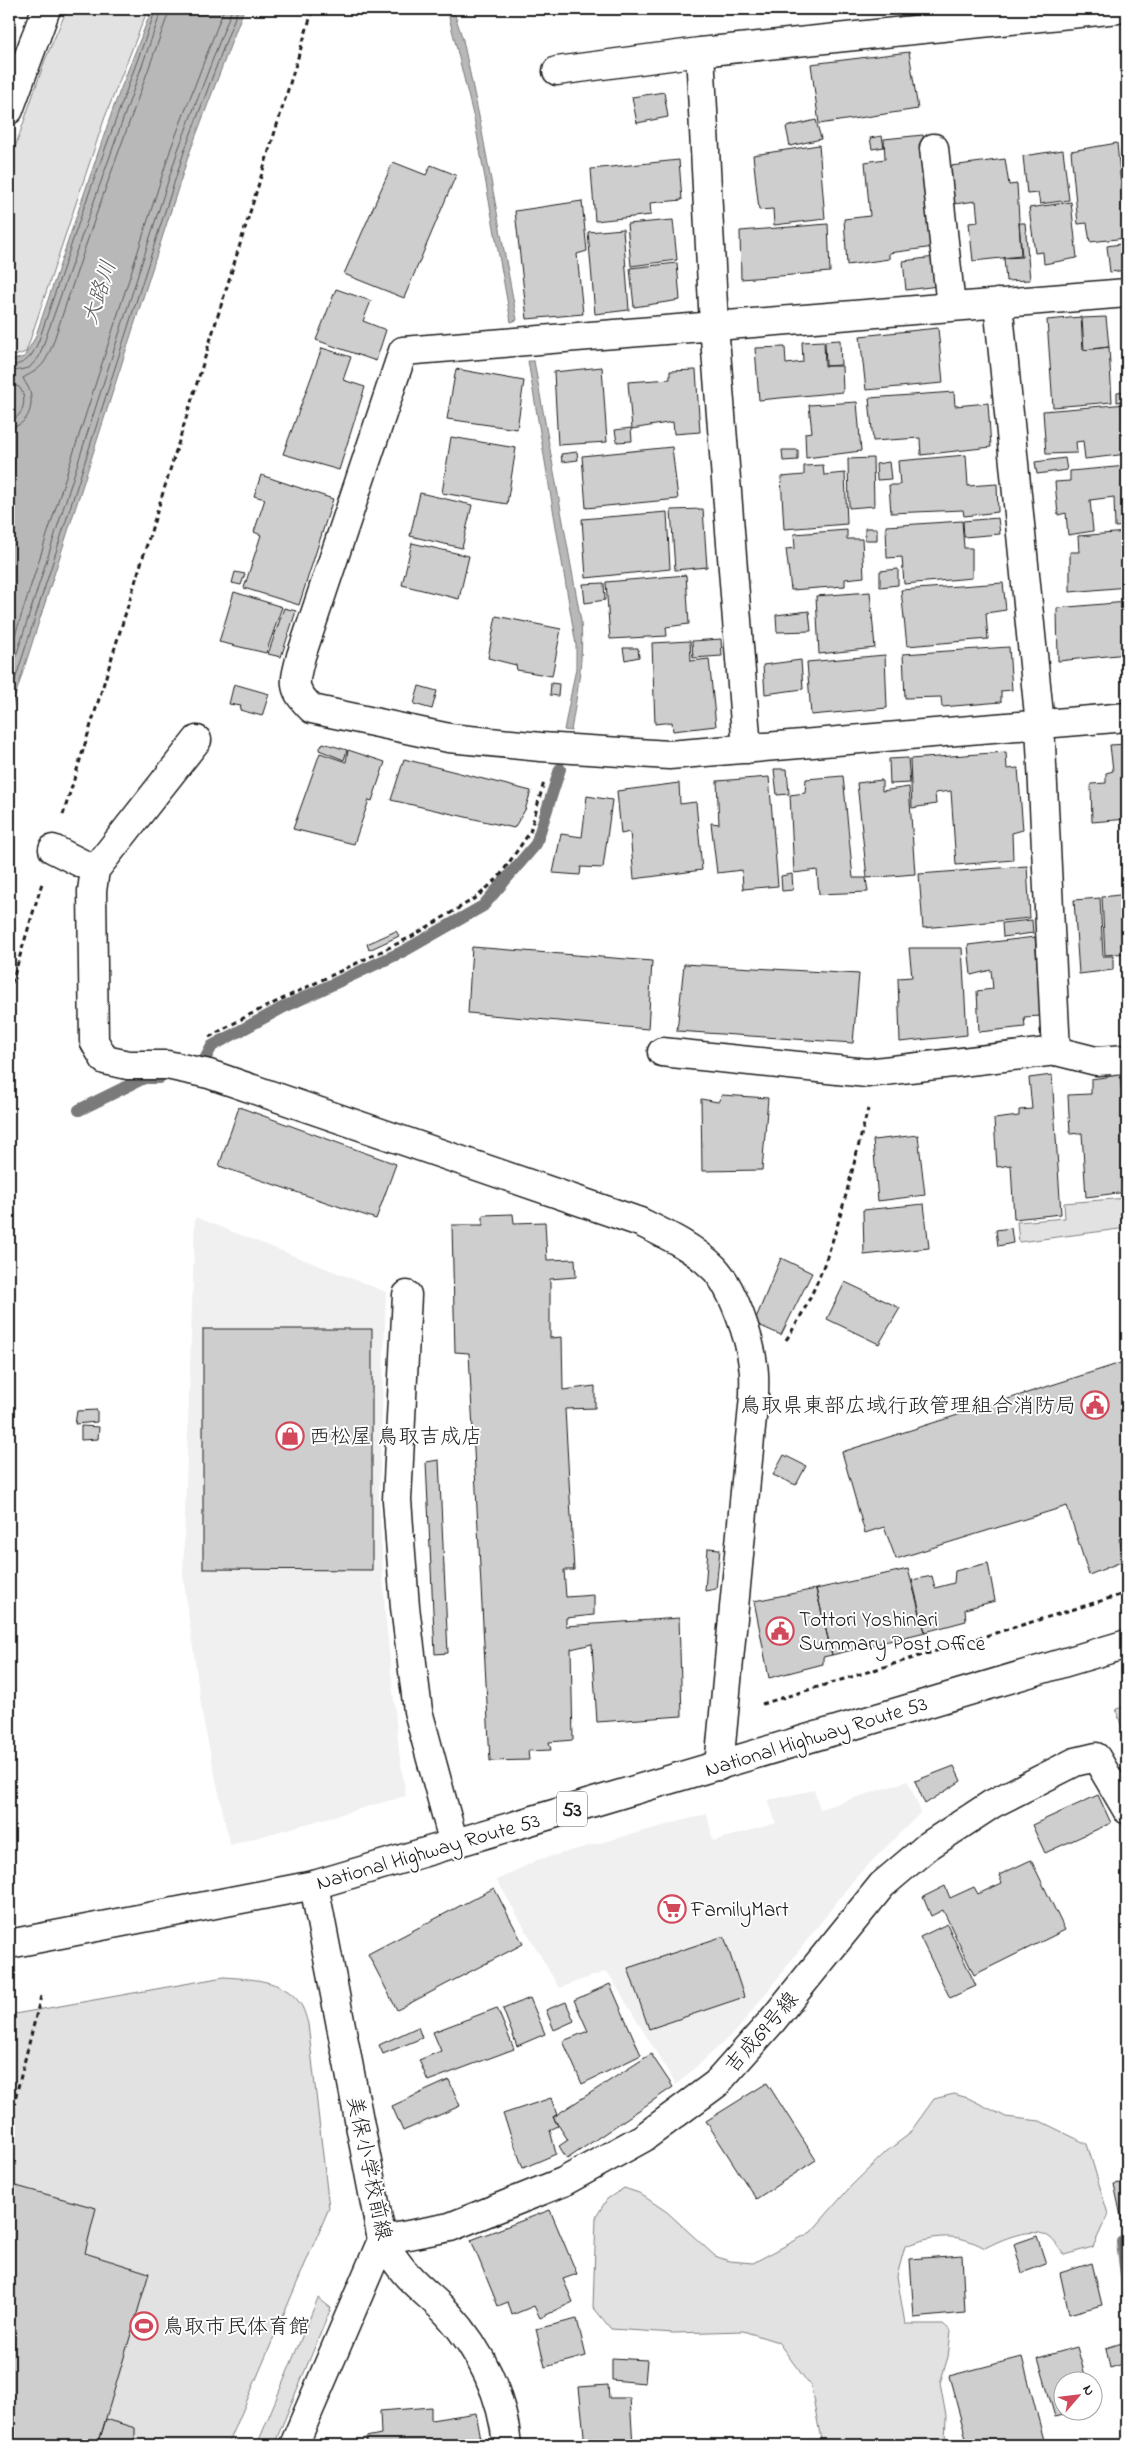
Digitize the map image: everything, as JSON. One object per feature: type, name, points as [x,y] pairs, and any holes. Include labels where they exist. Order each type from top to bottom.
[{"type":"main road","points":[[9,110],[46,9]]},
{"type":"main road","points":[[557,72],[700,52],[1118,9]]},
{"type":"main road","points":[[700,52],[714,325],[747,749]]},
{"type":"main road","points":[[934,148],[951,307]]},
{"type":"main road","points":[[1127,293],[403,351],[301,656],[295,680],[297,694],[312,709],[403,729],[449,738],[552,748],[669,755],[1127,717]]},
{"type":"main road","points":[[998,303],[1040,725],[1056,1051]]},
{"type":"main road","points":[[197,740],[95,870],[92,891],[94,1041],[105,1060],[128,1065],[167,1065],[209,1074],[632,1220],[674,1238],[716,1270],[734,1300],[754,1365],[754,1385],[719,1766]]},
{"type":"main road","points":[[53,850],[95,870]]},
{"type":"main road","points":[[662,1052],[879,1073],[1056,1051],[1096,1061],[1127,1058]]},
{"type":"main road","points":[[406,1295],[397,1500],[405,1607],[418,1711],[454,1844]]},
{"type":"main road","name":"National Highway Route 53","points":[[9,1944],[314,1885],[1127,1644]]},
{"type":"main road","name":"吉成69号線","points":[[382,2240],[450,2227],[468,2220],[563,2182],[643,2138],[716,2084],[785,2006],[882,1885],[928,1846],[992,1804],[1075,1762],[1096,1757],[1127,1810]]},
{"type":"main road","name":"美保小学校前線","points":[[314,1885],[382,2240],[408,2276],[449,2315],[480,2360],[496,2391],[506,2428],[507,2445]]},
{"type":"main road","points":[[294,2445],[382,2240]]},
{"type":"path","points":[[9,992],[313,9]]},
{"type":"path","points":[[183,1068],[200,1044],[216,1032],[411,937],[477,897],[499,877],[530,832],[552,748]]},
{"type":"path","points":[[754,1385],[803,1315],[827,1257],[879,1073]]},
{"type":"path","points":[[756,1706],[1127,1594]]},
{"type":"path","points":[[9,2124],[41,1996]]},
{"type":"shaded area","points":[[9,9],[17,9],[9,33]]},
{"type":"shaded area","points":[[67,9],[148,9],[105,117],[26,352],[9,358],[9,165],[45,60]]},
{"type":"shaded area","points":[[1127,1198],[1127,1228],[1019,1242],[1017,1222],[1065,1218],[1064,1203]]},
{"type":"shaded area","points":[[195,1217],[386,1292],[379,1499],[385,1611],[399,1751],[406,1796],[230,1845],[203,1719],[183,1576]]},
{"type":"shaded area","points":[[1127,1706],[1127,1744],[1116,1709]]},
{"type":"shaded area","name":"FamilyMart","points":[[908,1781],[921,1812],[856,1877],[739,2028],[676,2085],[607,1971],[559,1988],[497,1880],[537,1860],[707,1814],[713,1841],[776,1823],[768,1800],[814,1790],[820,1809]]},
{"type":"shaded area","name":"鳥取市民体育館","points":[[224,1977],[255,1980],[275,1985],[292,1994],[304,2010],[308,2024],[329,2208],[228,2445],[9,2445],[9,2015]]},
{"type":"shaded area","points":[[954,2094],[968,2098],[1006,2117],[1040,2121],[1087,2144],[1108,2214],[1093,2247],[1064,2255],[1049,2237],[1034,2233],[1017,2235],[985,2248],[955,2237],[926,2239],[905,2246],[897,2276],[905,2324],[943,2324],[951,2331],[948,2357],[940,2383],[946,2416],[945,2445],[822,2445],[811,2387],[778,2342],[743,2331],[674,2333],[611,2329],[593,2307],[596,2217],[607,2199],[624,2188],[639,2193],[667,2212],[715,2256],[729,2261],[753,2263],[811,2232],[852,2185],[887,2151],[908,2135],[934,2099]]},
{"type":"shaded area","points":[[318,2298],[331,2308],[274,2445],[257,2445]]},
{"type":"water","name":"大路川","points":[[152,9],[244,9],[189,154],[9,715],[9,425],[12,396],[9,393],[9,361],[24,357],[35,338],[114,106]]},
{"type":"water","points":[[447,9],[453,9],[463,40],[480,121],[517,320],[511,322],[475,123]]},
{"type":"water","points":[[528,361],[534,361],[581,621],[581,663],[571,731],[564,730],[576,668],[576,645]]},
{"type":"building","points":[[909,52],[918,109],[819,124],[811,64]]},
{"type":"building","points":[[664,92],[668,117],[637,123],[632,97]]},
{"type":"building","points":[[816,120],[821,139],[790,146],[786,127]]},
{"type":"building","points":[[923,135],[934,247],[889,253],[889,259],[847,265],[844,219],[870,216],[865,162],[885,159],[884,139]]},
{"type":"building","points":[[882,136],[884,147],[872,149],[870,138]]},
{"type":"building","points":[[1117,143],[1126,238],[1090,242],[1087,223],[1078,224],[1071,151]]},
{"type":"building","points":[[1124,144],[1127,144],[1127,179]]},
{"type":"building","points":[[819,145],[825,219],[774,225],[773,209],[759,210],[753,155]]},
{"type":"building","points":[[1063,150],[1069,200],[1040,204],[1038,193],[1027,194],[1023,156]]},
{"type":"building","points":[[1005,159],[1009,185],[1017,184],[1021,256],[973,261],[969,223],[978,222],[976,201],[947,205],[943,167]]},
{"type":"building","points":[[679,160],[682,200],[650,203],[651,215],[595,221],[591,169]]},
{"type":"building","points":[[393,162],[426,175],[431,165],[456,175],[404,298],[344,274]]},
{"type":"building","points":[[582,201],[587,251],[577,254],[583,314],[527,319],[515,211]]},
{"type":"building","points":[[1071,202],[1077,258],[1044,264],[1043,252],[1035,253],[1029,208]]},
{"type":"building","points":[[673,220],[677,260],[631,266],[627,224]]},
{"type":"building","points":[[1019,223],[1025,223],[1030,280],[1006,281],[1004,258],[1022,257]]},
{"type":"building","points":[[828,224],[830,272],[741,279],[740,231]]},
{"type":"building","points":[[623,229],[629,310],[595,314],[588,232]]},
{"type":"building","points":[[1127,243],[1127,270],[1110,272],[1107,246]]},
{"type":"building","points":[[935,257],[938,286],[906,290],[903,261]]},
{"type":"building","points":[[677,263],[680,300],[634,307],[630,268]]},
{"type":"building","points":[[336,289],[371,301],[363,321],[386,330],[376,361],[316,340]]},
{"type":"building","points":[[1081,317],[1083,350],[1109,347],[1112,402],[1053,407],[1047,320]]},
{"type":"building","points":[[1106,317],[1109,347],[1084,350],[1082,318]]},
{"type":"building","points":[[938,328],[943,383],[866,390],[860,336]]},
{"type":"building","points":[[840,340],[841,365],[826,366],[825,341]]},
{"type":"building","points":[[824,341],[825,366],[842,366],[843,392],[759,400],[755,348],[785,347],[786,364],[803,362],[802,342]]},
{"type":"building","points":[[322,348],[351,357],[343,380],[365,387],[339,470],[283,454]]},
{"type":"building","points":[[602,367],[607,442],[558,445],[554,372]]},
{"type":"building","points":[[456,369],[524,381],[517,429],[447,419]]},
{"type":"building","points":[[696,370],[700,432],[674,434],[673,422],[632,429],[628,382],[670,379],[670,371]]},
{"type":"building","points":[[1127,391],[1127,401],[1117,402],[1117,392]]},
{"type":"building","points":[[954,392],[955,406],[988,403],[991,447],[921,455],[920,438],[873,441],[869,398]]},
{"type":"building","points":[[857,402],[861,451],[806,458],[805,433],[812,432],[809,405]]},
{"type":"building","points":[[1127,404],[1127,454],[1085,459],[1083,441],[1076,442],[1077,453],[1046,454],[1043,411]]},
{"type":"building","points":[[631,428],[632,441],[617,442],[615,430]]},
{"type":"building","points":[[451,437],[516,448],[507,504],[442,493]]},
{"type":"building","points":[[672,447],[678,499],[586,508],[582,456]]},
{"type":"building","points":[[782,450],[798,450],[798,460],[783,461]]},
{"type":"building","points":[[577,452],[578,460],[562,462],[561,454]]},
{"type":"building","points":[[966,455],[968,486],[997,484],[998,512],[964,516],[963,510],[891,513],[889,485],[900,485],[898,461]]},
{"type":"building","points":[[873,458],[874,506],[849,508],[848,459]]},
{"type":"building","points":[[1065,458],[1067,470],[1037,474],[1035,462]]},
{"type":"building","points":[[889,462],[891,479],[877,480],[876,464]]},
{"type":"building","points":[[823,465],[824,475],[845,473],[847,524],[784,529],[781,477],[804,475],[804,466]]},
{"type":"building","points":[[1127,466],[1127,526],[1115,527],[1114,497],[1090,500],[1093,531],[1068,535],[1066,513],[1058,515],[1055,482],[1070,481],[1070,471]]},
{"type":"building","points":[[261,475],[333,499],[299,605],[244,588],[261,535],[254,532],[265,499],[254,496]]},
{"type":"building","points":[[420,493],[472,505],[462,548],[410,536]]},
{"type":"building","points":[[703,509],[707,567],[675,570],[671,510]]},
{"type":"building","points":[[667,512],[670,569],[586,578],[582,519]]},
{"type":"building","points":[[998,518],[1000,534],[964,537],[963,521]]},
{"type":"building","points":[[962,521],[964,548],[972,548],[972,578],[904,584],[902,557],[887,558],[886,526]]},
{"type":"building","points":[[865,528],[877,528],[877,540],[865,540]]},
{"type":"building","points":[[847,530],[847,539],[862,539],[864,577],[845,579],[845,586],[791,590],[786,549],[795,548],[794,534]]},
{"type":"building","points":[[1127,532],[1127,587],[1070,592],[1070,552],[1079,552],[1078,536]]},
{"type":"building","points":[[412,543],[469,556],[459,599],[402,585]]},
{"type":"building","points":[[898,569],[898,585],[880,587],[880,571]]},
{"type":"building","points":[[235,572],[245,574],[241,585],[232,583]]},
{"type":"building","points":[[686,575],[689,624],[666,627],[667,636],[610,639],[606,582]]},
{"type":"building","points":[[604,583],[605,600],[585,603],[583,584]]},
{"type":"building","points":[[1003,583],[1006,610],[986,613],[988,639],[907,646],[901,590]]},
{"type":"building","points":[[234,592],[282,607],[266,653],[219,642]]},
{"type":"building","points":[[870,592],[875,648],[819,654],[816,596]]},
{"type":"building","points":[[1127,602],[1127,654],[1058,661],[1057,608]]},
{"type":"building","points":[[284,608],[296,611],[281,657],[268,654]]},
{"type":"building","points":[[809,611],[811,631],[777,632],[776,615]]},
{"type":"building","points":[[496,616],[561,629],[552,676],[517,670],[516,665],[488,658]]},
{"type":"building","points":[[721,639],[722,656],[693,658],[692,641]]},
{"type":"building","points":[[690,641],[691,661],[709,659],[716,726],[673,731],[672,722],[655,724],[652,643]]},
{"type":"building","points":[[1009,647],[1012,690],[1001,691],[1001,702],[942,707],[941,697],[905,698],[903,654]]},
{"type":"building","points":[[623,648],[638,648],[639,657],[625,660]]},
{"type":"building","points":[[885,655],[887,708],[811,715],[807,662]]},
{"type":"building","points":[[801,660],[803,689],[765,694],[763,665]]},
{"type":"building","points":[[551,683],[559,684],[558,696],[550,695]]},
{"type":"building","points":[[234,684],[269,694],[262,716],[240,710],[241,706],[229,704]]},
{"type":"building","points":[[419,686],[437,691],[432,709],[414,704]]},
{"type":"building","points":[[323,743],[347,750],[344,760],[319,750]]},
{"type":"building","points":[[1127,744],[1127,819],[1092,822],[1091,784],[1106,783],[1106,773],[1113,771],[1110,745]]},
{"type":"building","points":[[348,750],[385,762],[372,801],[369,800],[354,844],[293,829],[320,753],[346,762]]},
{"type":"building","points":[[1006,752],[1007,769],[1018,768],[1023,830],[1012,833],[1013,860],[956,865],[951,791],[935,793],[936,804],[912,808],[910,759]]},
{"type":"building","points":[[908,758],[910,783],[890,784],[889,759]]},
{"type":"building","points":[[404,759],[531,791],[525,810],[514,828],[391,800]]},
{"type":"building","points":[[774,769],[787,769],[789,794],[777,795]]},
{"type":"building","points":[[843,776],[853,878],[866,878],[868,892],[819,894],[817,870],[794,873],[790,795],[805,793],[806,779]]},
{"type":"building","points":[[769,777],[778,886],[743,889],[742,870],[717,873],[711,823],[719,824],[717,781]]},
{"type":"building","points":[[882,780],[882,791],[909,787],[915,874],[867,878],[857,783]]},
{"type":"building","points":[[679,783],[680,804],[696,802],[702,870],[634,879],[630,832],[621,834],[617,791]]},
{"type":"building","points":[[587,796],[612,800],[603,868],[581,867],[580,875],[553,873],[561,834],[582,837]]},
{"type":"building","points":[[1027,866],[1030,918],[923,928],[919,874]]},
{"type":"building","points":[[792,874],[793,890],[782,891],[781,876]]},
{"type":"building","points":[[1127,894],[1127,953],[1105,955],[1102,897]]},
{"type":"building","points":[[1100,898],[1103,956],[1113,956],[1113,970],[1079,974],[1074,900]]},
{"type":"building","points":[[1032,920],[1033,933],[1003,937],[1002,923]]},
{"type":"building","points":[[396,931],[399,936],[369,950],[367,944]]},
{"type":"building","points":[[1035,937],[1041,1016],[1024,1017],[1025,1027],[979,1032],[977,991],[993,989],[991,970],[971,975],[968,945]]},
{"type":"building","points":[[472,947],[652,961],[648,1029],[468,1013]]},
{"type":"building","points":[[909,948],[962,948],[967,1035],[900,1042],[898,978],[912,977]]},
{"type":"building","points":[[684,964],[859,974],[853,1043],[677,1031]]},
{"type":"building","points":[[1052,1075],[1061,1214],[1014,1219],[1011,1165],[997,1167],[994,1119],[1019,1116],[1019,1110],[1032,1109],[1029,1078]]},
{"type":"building","points":[[1120,1075],[1122,1096],[1127,1096],[1127,1192],[1086,1197],[1082,1133],[1070,1134],[1068,1095],[1091,1094],[1091,1079]]},
{"type":"building","points":[[722,1095],[768,1098],[762,1170],[702,1171],[701,1099],[718,1102]]},
{"type":"building","points":[[239,1107],[396,1164],[376,1219],[219,1166]]},
{"type":"building","points":[[918,1135],[925,1195],[878,1201],[873,1140]]},
{"type":"building","points":[[924,1204],[929,1248],[864,1255],[863,1210]]},
{"type":"building","points":[[513,1214],[514,1223],[545,1222],[547,1260],[575,1259],[576,1277],[550,1279],[550,1338],[562,1337],[563,1390],[595,1386],[595,1408],[565,1409],[574,1570],[564,1570],[566,1597],[594,1595],[594,1615],[566,1618],[566,1626],[679,1618],[682,1716],[597,1722],[592,1644],[571,1649],[573,1740],[549,1742],[551,1750],[528,1751],[529,1760],[490,1761],[469,1353],[455,1352],[452,1225],[483,1225],[483,1215]]},
{"type":"building","points":[[1011,1228],[1013,1243],[998,1246],[996,1230]]},
{"type":"building","points":[[781,1258],[812,1273],[781,1335],[754,1323]]},
{"type":"building","points":[[845,1282],[900,1308],[879,1344],[827,1319]]},
{"type":"building","points":[[203,1329],[372,1329],[372,1570],[203,1569]]},
{"type":"building","points":[[1127,1361],[1127,1536],[1119,1539],[1126,1560],[1089,1575],[1067,1506],[896,1559],[884,1527],[865,1533],[842,1452]]},
{"type":"building","points":[[97,1410],[97,1422],[75,1424],[77,1411]]},
{"type":"building","points":[[81,1426],[99,1427],[98,1439],[81,1440]]},
{"type":"building","points":[[784,1455],[806,1466],[796,1485],[773,1475]]},
{"type":"building","points":[[439,1460],[448,1653],[435,1654],[426,1462]]},
{"type":"building","points":[[708,1548],[720,1549],[716,1589],[705,1591]]},
{"type":"building","points":[[988,1563],[995,1601],[965,1609],[966,1621],[925,1632],[912,1580],[932,1576],[935,1588],[954,1583],[955,1571]]},
{"type":"building","points":[[908,1569],[925,1632],[832,1655],[816,1589]]},
{"type":"building","points":[[816,1589],[832,1655],[823,1657],[823,1664],[769,1678],[754,1601]]},
{"type":"building","points":[[954,1766],[961,1781],[925,1804],[915,1781]]},
{"type":"building","points":[[1098,1795],[1111,1823],[1045,1853],[1032,1825]]},
{"type":"building","points":[[1031,1860],[1065,1930],[974,1975],[943,1910],[931,1916],[923,1897],[945,1886],[950,1898],[974,1887],[978,1894],[1002,1883],[999,1875]]},
{"type":"building","points":[[494,1888],[523,1944],[397,2010],[368,1954]]},
{"type":"building","points":[[947,1924],[976,1986],[950,1998],[920,1937]]},
{"type":"building","points":[[724,1936],[744,1997],[649,2029],[628,1968]]},
{"type":"building","points":[[610,1984],[641,2055],[582,2084],[563,2041],[588,2031],[574,2000]]},
{"type":"building","points":[[530,1998],[545,2034],[517,2046],[503,2009]]},
{"type":"building","points":[[566,2002],[574,2021],[554,2030],[546,2010]]},
{"type":"building","points":[[497,2008],[514,2049],[428,2081],[419,2060],[441,2051],[433,2032]]},
{"type":"building","points":[[418,2027],[422,2038],[383,2054],[379,2045]]},
{"type":"building","points":[[651,2054],[673,2087],[567,2159],[559,2146],[568,2140],[553,2117]]},
{"type":"building","points":[[449,2080],[460,2106],[403,2131],[392,2106]]},
{"type":"building","points":[[767,2083],[816,2160],[756,2199],[706,2121]]},
{"type":"building","points":[[551,2098],[557,2115],[553,2117],[558,2126],[550,2130],[556,2154],[523,2168],[503,2114]]},
{"type":"building","points":[[1127,2182],[1127,2244],[1114,2184]]},
{"type":"building","points":[[9,2184],[96,2208],[85,2253],[149,2273],[98,2445],[9,2445]]},
{"type":"building","points":[[550,2210],[577,2274],[563,2279],[573,2302],[540,2318],[534,2306],[512,2315],[508,2302],[498,2306],[471,2240]]},
{"type":"building","points":[[1037,2236],[1046,2264],[1022,2273],[1014,2244]]},
{"type":"building","points":[[962,2255],[965,2313],[914,2318],[910,2259]]},
{"type":"building","points":[[1092,2263],[1102,2305],[1069,2314],[1060,2273]]},
{"type":"building","points":[[577,2319],[586,2356],[545,2367],[536,2329]]},
{"type":"building","points":[[1122,2343],[1126,2363],[1110,2368],[1106,2348]]},
{"type":"building","points":[[1077,2347],[1084,2372],[1054,2372],[1054,2414],[1038,2358]]},
{"type":"building","points":[[1022,2357],[1045,2444],[968,2445],[949,2376]]},
{"type":"building","points":[[612,2358],[647,2360],[645,2383],[612,2380]]},
{"type":"building","points":[[608,2385],[609,2398],[630,2398],[633,2445],[585,2445],[579,2387]]},
{"type":"building","points":[[431,2407],[431,2420],[476,2413],[482,2445],[367,2445],[366,2437],[381,2434],[380,2411]]},
{"type":"building","points":[[106,2419],[135,2428],[135,2445],[98,2445]]},
{"type":"waterway","points":[[204,1061],[212,1046],[284,1007],[404,951],[483,906],[536,844],[560,769]]},
{"type":"waterway","points":[[79,1110],[144,1078],[159,1078]]},
{"type":"waterway","points":[[1122,2242],[1127,2284]]},
{"type":"place","name":"鳥取県東部広域行政管理組合消防局","points":[[1095,1405]]},
{"type":"place","name":"西松屋 鳥取吉成店","points":[[290,1436]]},
{"type":"place","name":"Tottori Yoshinari Summary Post Office","points":[[780,1631]]},
{"type":"place","name":"FamilyMart","points":[[672,1909]]},
{"type":"place","name":"鳥取市民体育館","points":[[144,2326]]}]
